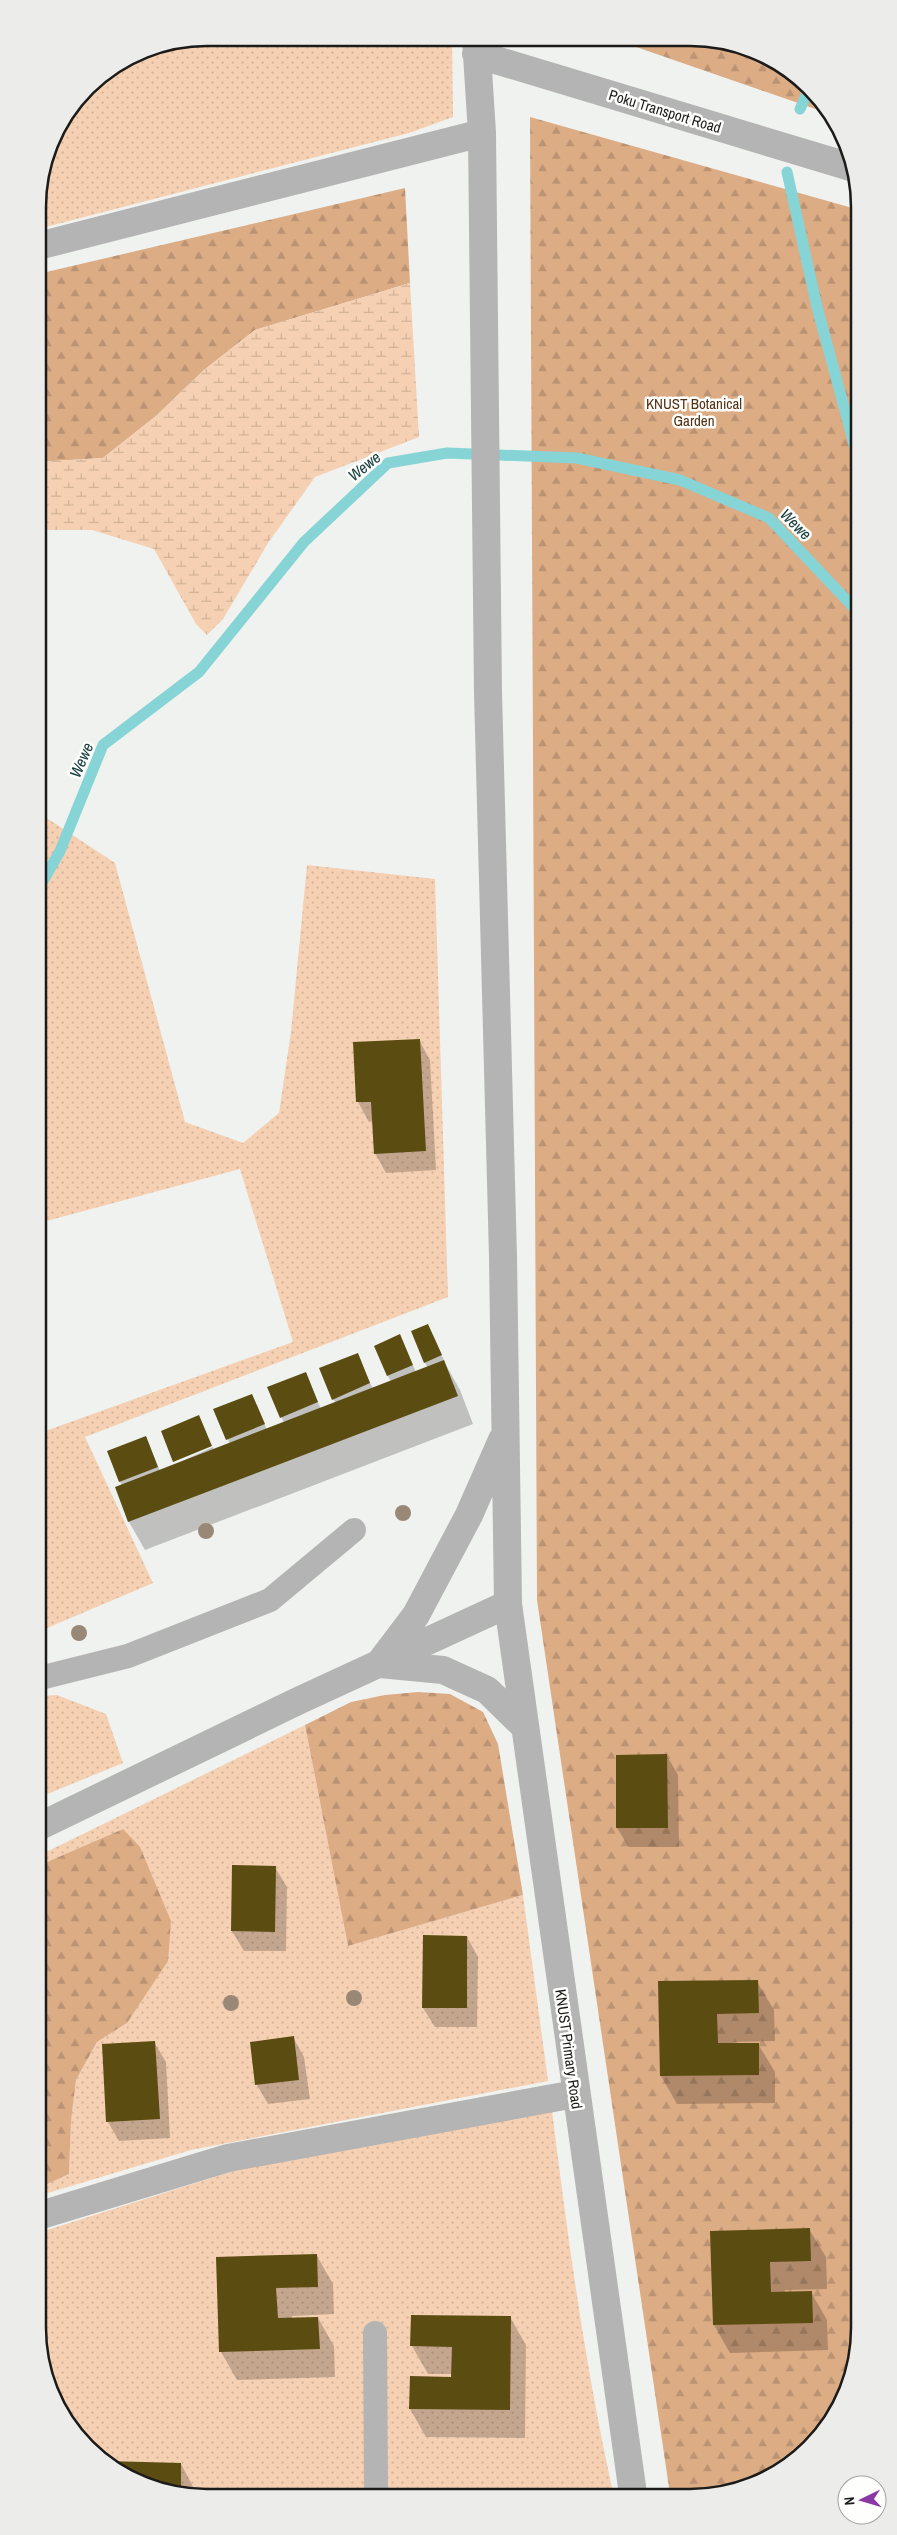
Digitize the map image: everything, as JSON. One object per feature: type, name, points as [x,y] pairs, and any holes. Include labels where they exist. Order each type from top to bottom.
[{"type":"street","name":"KNUST Primary Road","points":[[476,47],[482,133],[488,692],[503,1257],[508,1604],[575,2094],[632,2489]]},
{"type":"street","name":"Poku Transport Road","points":[[476,47],[845,165]]},
{"type":"street","points":[[47,244],[482,133]]},
{"type":"street","points":[[380,1664],[416,1615],[468,1515],[505,1432]]},
{"type":"street","points":[[46,1823],[508,1604]]},
{"type":"street","points":[[380,1664],[443,1670],[487,1690],[524,1727]]},
{"type":"street","points":[[46,2213],[228,2158],[575,2094]]},
{"type":"lane","points":[[46,1676],[128,1656],[270,1600],[354,1530]]},
{"type":"lane","points":[[375,2333],[376,2489]]},
{"type":"green space","points":[[207,46],[452,46],[453,117],[409,133],[47,227],[49,176],[58,146],[79,109],[101,86],[118,73],[146,58],[166,52]]},
{"type":"green space","points":[[633,46],[690,46],[721,49],[742,55],[779,73],[804,93],[819,110]]},
{"type":"green space","name":"KNUST Botanical Garden","points":[[530,117],[851,208],[850,2338],[845,2369],[839,2389],[824,2417],[811,2434],[779,2462],[742,2480],[721,2486],[669,2489],[537,1600]]},
{"type":"green space","points":[[405,188],[410,283],[255,330],[204,370],[156,416],[103,458],[47,461],[47,272]]},
{"type":"green space","points":[[410,283],[419,437],[315,477],[268,543],[223,619],[207,635],[196,624],[154,549],[92,530],[47,530],[47,461],[103,458],[156,416],[204,370],[255,330]]},
{"type":"green space","points":[[47,818],[115,863],[185,1122],[243,1143],[279,1113],[291,1032],[307,865],[435,879],[448,1297],[85,1437],[153,1583],[46,1628],[46,1431],[293,1342],[240,1169],[47,1221]]},
{"type":"green space","points":[[418,1692],[450,1694],[483,1712],[498,1744],[523,1895],[348,1946],[305,1725],[351,1702],[385,1695]]},
{"type":"green space","points":[[57,1695],[106,1714],[123,1763],[46,1794],[46,1696]]},
{"type":"green space","points":[[305,1725],[348,1946],[523,1895],[548,2081],[191,2150],[46,2193],[46,2185],[69,2174],[71,2121],[76,2080],[97,2042],[127,2023],[123,1829],[46,1862],[46,1852]]},
{"type":"green space","points":[[123,1829],[140,1847],[171,1921],[168,1961],[127,2023],[97,2042],[76,2080],[71,2121],[69,2174],[46,2185],[46,1862]]},
{"type":"green space","points":[[552,2111],[586,2350],[612,2489],[207,2489],[176,2486],[155,2480],[136,2472],[109,2456],[93,2442],[79,2426],[63,2399],[49,2359],[46,2328],[46,2230],[246,2167]]},
{"type":"building","points":[[420,1039],[426,1151],[374,1154],[371,1102],[356,1102],[353,1042]]},
{"type":"building","points":[[428,1324],[442,1355],[424,1363],[411,1331]]},
{"type":"building","points":[[400,1334],[413,1365],[387,1376],[374,1346]]},
{"type":"building","points":[[358,1353],[370,1383],[332,1400],[319,1368]]},
{"type":"building","points":[[444,1360],[458,1396],[128,1522],[115,1487]]},
{"type":"building","points":[[306,1372],[318,1402],[280,1418],[267,1387]]},
{"type":"building","points":[[252,1394],[265,1424],[226,1440],[213,1409]]},
{"type":"building","points":[[199,1415],[212,1446],[173,1462],[161,1431]]},
{"type":"building","points":[[146,1436],[158,1467],[119,1482],[107,1451]]},
{"type":"building","points":[[667,1754],[668,1828],[616,1828],[616,1755]]},
{"type":"building","points":[[232,1865],[276,1866],[275,1932],[231,1931]]},
{"type":"building","points":[[423,1935],[467,1936],[467,2008],[422,2008]]},
{"type":"building","points":[[758,1980],[759,2013],[717,2014],[718,2043],[759,2043],[759,2075],[660,2076],[658,1981]]},
{"type":"building","points":[[294,2036],[299,2080],[255,2085],[250,2042]]},
{"type":"building","points":[[155,2041],[160,2119],[106,2122],[102,2044]]},
{"type":"building","points":[[810,2228],[811,2261],[770,2262],[771,2292],[812,2291],[813,2323],[713,2325],[710,2231]]},
{"type":"building","points":[[317,2254],[318,2287],[276,2288],[278,2318],[318,2317],[320,2349],[219,2352],[216,2257]]},
{"type":"building","points":[[411,2315],[511,2316],[510,2410],[409,2409],[410,2376],[451,2377],[452,2347],[410,2346]]},
{"type":"building","points":[[118,2461],[181,2463],[181,2486],[155,2480]]},
{"type":"waterway","points":[[800,109],[806,95]]},
{"type":"waterway","points":[[787,172],[817,307],[851,432]]},
{"type":"waterway","name":"Wewe","points":[[47,874],[60,851],[103,745],[199,672],[304,542],[388,463],[447,453],[577,458],[680,480],[769,518],[851,604]]}]
